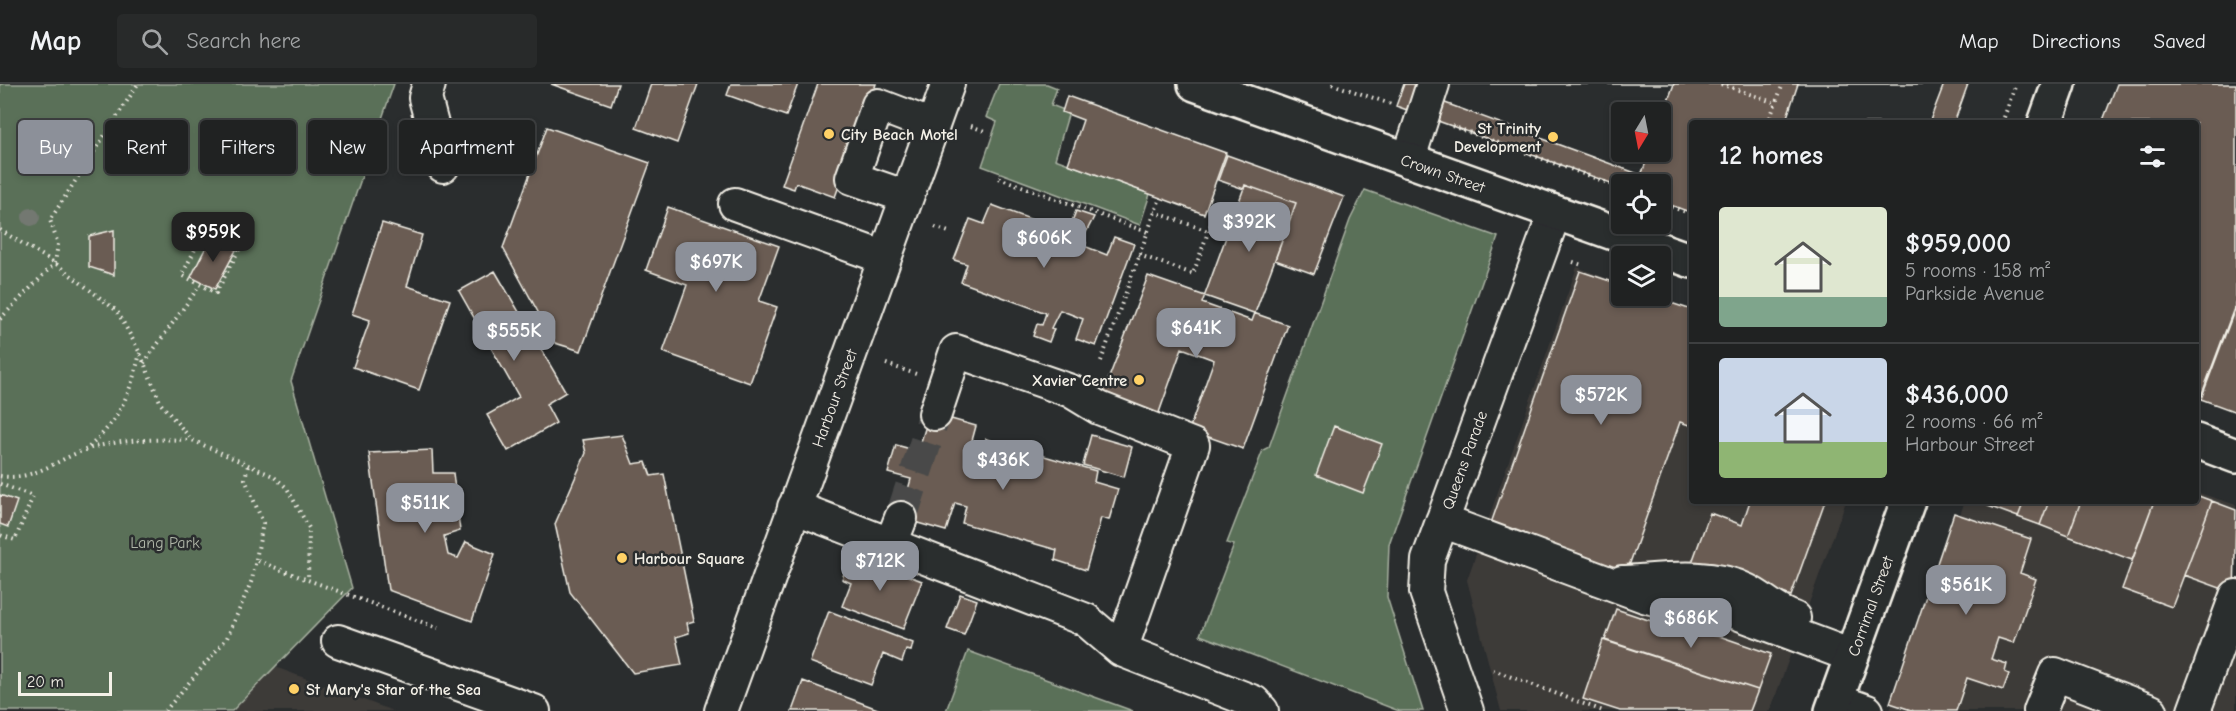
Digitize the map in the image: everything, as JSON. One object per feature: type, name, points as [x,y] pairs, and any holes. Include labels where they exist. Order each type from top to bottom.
[{"type":"main road","name":"Crown Street","points":[[1195,84],[1689,260]]},
{"type":"main road","points":[[2046,120],[2059,84]]},
{"type":"main road","points":[[2199,442],[2236,456]]},
{"type":"main road","name":"Corrimal Street","points":[[1834,705],[1907,504]]},
{"type":"street","points":[[429,84],[425,98],[431,120]]},
{"type":"street","name":"Harbour Street","points":[[721,711],[948,84]]},
{"type":"street","points":[[1408,161],[1433,84]]},
{"type":"street","points":[[907,197],[852,178],[878,105],[933,126]]},
{"type":"street","points":[[735,204],[885,258]]},
{"type":"street","name":"Queens Parade","points":[[1467,711],[1426,592],[1428,560],[1555,212]]},
{"type":"street","points":[[935,414],[956,351],[1071,391],[1099,408],[1193,445],[1121,650]]},
{"type":"street","points":[[794,507],[896,531],[1086,620],[1121,650],[1254,702],[1262,711]]},
{"type":"street","points":[[1442,521],[1666,603],[1734,612],[1854,649]]},
{"type":"street","points":[[2194,711],[2236,596]]},
{"type":"street","points":[[338,641],[534,711]]},
{"type":"street","points":[[2040,711],[2055,674],[2151,711]]},
{"type":"street","points":[[1834,705],[1867,711]]},
{"type":"path","points":[[0,319],[56,263],[58,244],[50,220],[138,84]]},
{"type":"path","points":[[1332,84],[1611,184]]},
{"type":"path","points":[[1721,84],[1775,103]]},
{"type":"path","points":[[1769,120],[1783,84]]},
{"type":"path","points":[[2003,120],[2016,84]]},
{"type":"path","points":[[971,126],[985,131]]},
{"type":"path","points":[[999,178],[1147,232]]},
{"type":"path","points":[[1101,361],[1160,198]]},
{"type":"path","points":[[1139,255],[1193,274],[1219,202]]},
{"type":"path","points":[[1671,207],[1689,213]]},
{"type":"path","points":[[1155,212],[1208,231]]},
{"type":"path","points":[[207,224],[243,242],[216,293],[200,285],[182,275],[207,224]]},
{"type":"path","points":[[935,227],[949,232]]},
{"type":"path","points":[[0,230],[56,263],[117,311],[140,353],[161,404],[192,440]]},
{"type":"path","points":[[1573,262],[1582,265]]},
{"type":"path","points":[[144,364],[200,285]]},
{"type":"path","points":[[88,449],[109,429],[130,392],[140,353]]},
{"type":"path","points":[[886,364],[904,370]]},
{"type":"path","points":[[0,476],[10,478],[46,470],[88,449],[129,440],[192,440],[273,476],[287,488],[300,507],[309,528],[308,580]]},
{"type":"path","points":[[165,711],[227,638],[252,580],[263,523],[245,479],[248,465]]},
{"type":"path","points":[[0,484],[33,496],[15,540],[0,535]]},
{"type":"path","points":[[257,561],[438,628]]},
{"type":"path","points":[[1492,670],[1603,711]]},
{"type":"shaded area","points":[[1577,267],[1611,280],[1611,306],[1671,306],[1671,303],[1689,310],[1689,504],[1845,504],[1770,711],[1501,711],[1467,580]]},
{"type":"shaded area","points":[[2199,493],[2236,505],[2236,711],[1890,711],[1964,504],[2199,504]]},
{"type":"shaded area","name":"St Mary's Star of the Sea","points":[[275,667],[393,711],[232,711]]},
{"type":"green space","name":"Lang Park","points":[[0,84],[394,84],[382,120],[308,120],[308,174],[363,174],[291,381],[352,588],[232,711],[0,711]]},
{"type":"green space","points":[[999,84],[1047,84],[1057,88],[1051,105],[1069,112],[1055,159],[1150,194],[1140,225],[982,166],[997,122],[986,117]]},
{"type":"green space","points":[[1365,190],[1498,237],[1389,544],[1387,597],[1423,711],[1399,711],[1200,635],[1234,545],[1227,543],[1263,450],[1269,447],[1350,220]]},
{"type":"green space","points":[[968,651],[1133,711],[946,711]]},
{"type":"building","points":[[551,84],[618,84],[611,105]]},
{"type":"building","points":[[651,84],[698,84],[677,143],[636,128]]},
{"type":"building","points":[[731,84],[798,84],[786,116],[727,95]]},
{"type":"building","name":"City Beach Motel","points":[[818,84],[876,84],[835,197],[796,183],[794,189],[782,185]]},
{"type":"building","name":"St Trinity Development","points":[[1404,84],[1968,84],[1955,120],[1689,120],[1689,212],[1671,205],[1671,174],[1611,174],[1611,183],[1396,106]]},
{"type":"building","points":[[1443,84],[1674,84],[1667,102],[1611,102],[1611,162],[1646,162],[1641,174],[1437,100]]},
{"type":"building","points":[[1798,84],[1944,84],[1930,120],[1786,120]]},
{"type":"building","points":[[2117,84],[2236,84],[2236,303],[2200,399],[2199,120],[2103,120]]},
{"type":"building","points":[[1067,96],[1226,153],[1204,214],[1068,164],[1083,120],[1062,112]]},
{"type":"building","points":[[547,127],[650,163],[581,351],[555,343],[503,248],[530,174],[535,174],[535,160]]},
{"type":"building","points":[[1227,155],[1344,197],[1314,274],[1275,260],[1296,203],[1245,185],[1244,189],[1218,180]]},
{"type":"building","points":[[1245,185],[1296,203],[1252,321],[1202,303]]},
{"type":"building","points":[[992,205],[1073,235],[1076,226],[1071,224],[1076,211],[1094,217],[1081,242],[1086,243],[1084,246],[1107,255],[1114,237],[1134,244],[1096,346],[1076,339],[1083,319],[1060,310],[1051,328],[1054,329],[1049,342],[1033,336],[1037,324],[1042,325],[1046,313],[961,282],[967,264],[954,260],[970,219],[984,224]]},
{"type":"building","points":[[668,207],[779,246],[759,301],[777,307],[750,383],[663,352],[687,285],[646,270]]},
{"type":"building","points":[[382,223],[422,235],[407,286],[450,300],[419,390],[353,367],[370,320],[352,314]]},
{"type":"building","points":[[114,230],[114,275],[89,267],[89,236]]},
{"type":"building","points":[[211,237],[236,250],[215,289],[191,277]]},
{"type":"building","points":[[495,271],[566,392],[546,404],[556,423],[508,451],[487,415],[519,397],[459,291]]},
{"type":"building","points":[[1580,271],[1611,281],[1611,306],[1671,306],[1671,303],[1689,309],[1689,425],[1680,422],[1625,577],[1489,529]]},
{"type":"building","name":"Xavier Centre","points":[[1148,276],[1288,325],[1243,449],[1189,430],[1214,360],[1182,348],[1156,421],[1100,401]]},
{"type":"building","points":[[2236,306],[2236,412],[2201,399]]},
{"type":"building","points":[[930,413],[976,426],[970,448],[982,452],[986,439],[1096,471],[1094,482],[1118,489],[1109,520],[1101,518],[1086,570],[1055,560],[1057,550],[962,523],[966,506],[955,503],[946,531],[900,518],[911,479],[888,473],[896,445],[918,451]]},
{"type":"building","points":[[1334,426],[1382,444],[1363,493],[1316,475]]},
{"type":"building","name":"Harbour Square","points":[[622,435],[633,464],[646,462],[651,476],[664,474],[694,621],[687,623],[689,633],[676,637],[682,665],[633,673],[570,592],[555,524],[586,453],[583,440]]},
{"type":"building","points":[[1091,435],[1132,447],[1124,477],[1083,465]]},
{"type":"building","points":[[432,450],[433,473],[453,473],[460,531],[444,536],[448,555],[458,558],[466,542],[495,554],[472,621],[388,590],[369,453]]},
{"type":"building","points":[[0,495],[17,501],[8,527],[0,524]]},
{"type":"building","points":[[2199,496],[2212,501],[2172,607],[2122,589],[2153,504],[2199,504]]},
{"type":"building","points":[[2212,501],[2236,510],[2234,593],[2184,575]]},
{"type":"building","points":[[1749,504],[1824,504],[1791,596],[1736,576],[1690,568],[1710,513],[1742,525]]},
{"type":"building","points":[[1989,504],[2023,504],[2018,517],[1988,506]]},
{"type":"building","points":[[2023,504],[2048,504],[2040,525],[2018,517]]},
{"type":"building","points":[[2048,504],[2080,504],[2068,536],[2040,525]]},
{"type":"building","points":[[2080,504],[2153,504],[2132,560],[2068,536]]},
{"type":"building","points":[[1954,513],[2031,539],[2020,573],[2036,579],[2014,643],[1998,638],[1991,659],[2007,664],[2005,672],[2009,674],[2003,690],[1967,678],[1956,711],[1914,711],[1890,703]]},
{"type":"building","points":[[851,554],[922,581],[903,629],[842,606],[851,583],[842,579]]},
{"type":"building","points":[[960,594],[977,600],[964,635],[947,629]]},
{"type":"building","points":[[1616,609],[1669,627],[1722,637],[1771,654],[1758,690],[1605,640]]},
{"type":"building","points":[[829,611],[913,643],[911,651],[906,650],[902,662],[883,654],[871,685],[810,662]]},
{"type":"building","points":[[1603,640],[1758,690],[1750,711],[1620,711],[1583,699]]},
{"type":"building","points":[[803,681],[883,711],[792,711]]},
{"type":"tunnel","points":[[901,518],[935,414]]},
{"type":"place","name":"City Beach Motel","points":[[829,134]]},
{"type":"place","name":"St Trinity Development","points":[[1553,137]]},
{"type":"place","name":"Xavier Centre","points":[[1139,380]]},
{"type":"place","name":"Harbour Square","points":[[622,558]]},
{"type":"place","name":"St Mary's Star of the Sea","points":[[294,689]]}]
